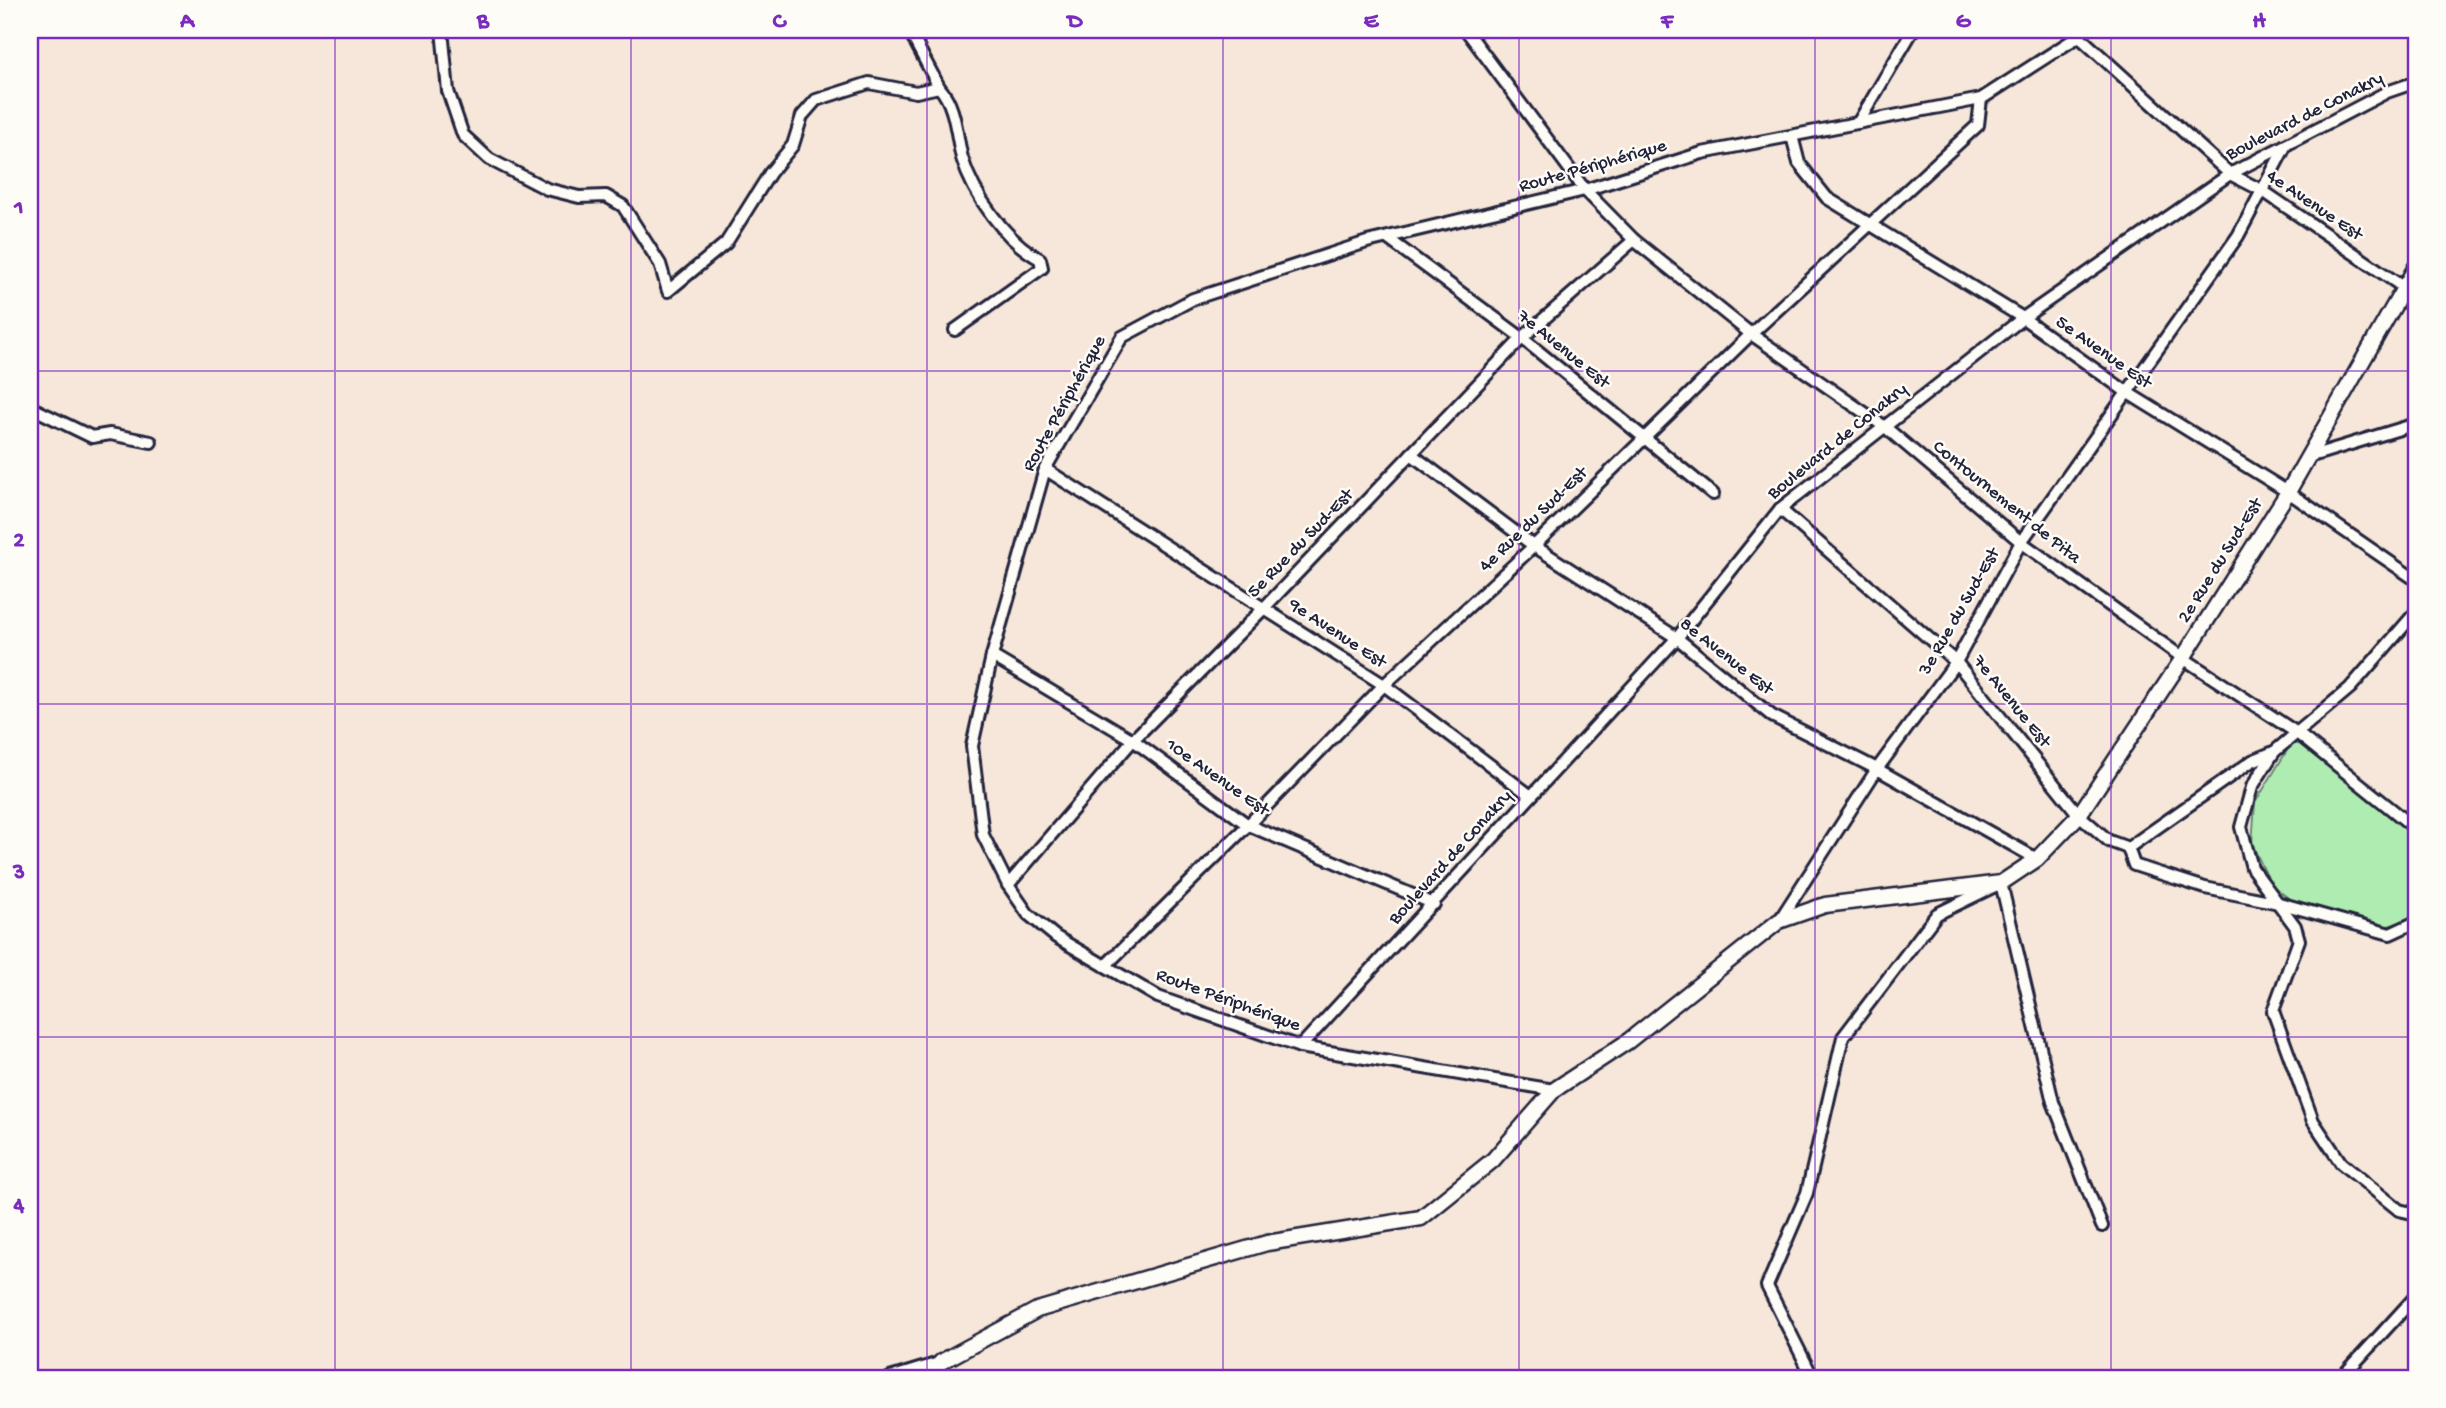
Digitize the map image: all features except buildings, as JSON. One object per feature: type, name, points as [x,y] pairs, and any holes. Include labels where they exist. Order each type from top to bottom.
[{"type":"street","points":[[442,30],[448,91],[463,135],[489,159],[547,189],[579,197],[606,196],[623,206],[660,264],[667,291],[726,243],[770,173],[793,145],[802,116],[816,100],[869,83],[916,92],[939,87]]},
{"type":"street","points":[[909,30],[945,94],[955,120],[962,159],[977,190],[1004,228],[1027,252],[1041,259],[1042,268],[955,330]]},
{"type":"street","name":"Contournement de Pita","points":[[1466,30],[1585,190],[1634,240],[1751,334],[1885,427],[2021,542],[2183,658],[2297,733],[2416,829]]},
{"type":"street","points":[[1858,123],[1913,30]]},
{"type":"street","name":"Route Périphérique","points":[[1554,1090],[1300,1047],[1158,997],[1056,937],[1028,914],[1008,885],[983,835],[972,746],[992,656],[1045,469],[1122,337],[1193,299],[1387,238],[1585,190],[1702,153],[1981,99],[2075,33]]},
{"type":"street","name":"4e Avenue Est","points":[[2075,33],[2230,174],[2263,191],[2410,292]]},
{"type":"street","name":"Boulevard de Conakry","points":[[1300,1047],[1677,638],[1780,509],[2023,318],[2230,174],[2387,92],[2416,82]]},
{"type":"street","name":"4e Rue du Sud-Est","points":[[1105,966],[1248,825],[1384,685],[1534,546],[1751,334],[1978,125],[1981,99]]},
{"type":"street","name":"5e Avenue Est","points":[[1792,136],[1799,163],[1827,198],[2023,318],[2128,393],[2288,492],[2416,580]]},
{"type":"street","name":"3e Rue du Sud-Est","points":[[1779,921],[1877,769],[1956,663],[2021,542],[2238,236],[2286,145]]},
{"type":"street","name":"7e Avenue Est","points":[[1387,238],[1522,338],[1642,439],[1713,494]]},
{"type":"street","name":"5e Rue du Sud-Est","points":[[1008,885],[1133,740],[1264,608],[1522,338],[1634,240]]},
{"type":"street","name":"2e Rue du Sud-Est","points":[[2001,883],[2036,859],[2079,815],[2288,492],[2410,292],[2416,267]]},
{"type":"street","points":[[30,407],[92,437],[110,434],[151,442]]},
{"type":"street","points":[[2308,457],[2416,424]]},
{"type":"street","name":"8e Avenue Est","points":[[1411,454],[1534,546],[1677,638],[1772,716],[1877,769],[2036,859]]},
{"type":"street","name":"9e Avenue Est","points":[[1045,469],[1384,685],[1531,796]]},
{"type":"street","name":"7e Avenue Est","points":[[1780,509],[1956,663],[2079,815],[2109,841],[2128,848],[2134,865],[2205,888],[2279,902]]},
{"type":"street","points":[[2128,848],[2252,761],[2274,752],[2350,688],[2416,612]]},
{"type":"street","name":"10e Avenue Est","points":[[992,656],[1133,740],[1248,825],[1434,904]]},
{"type":"street","points":[[2274,752],[2252,787],[2241,827],[2252,868],[2295,926],[2299,940],[2273,1011],[2313,1121],[2341,1163],[2399,1210],[2416,1214]]},
{"type":"street","points":[[890,1378],[941,1362],[1037,1310],[1050,1306],[1267,1243],[1421,1218],[1493,1160],[1554,1090],[1627,1042],[1779,921],[1825,905],[2001,883]]},
{"type":"street","points":[[2001,883],[2053,1102],[2102,1226]]},
{"type":"street","points":[[1813,1378],[1767,1286],[1807,1193],[1843,1037],[1937,914],[2001,883]]},
{"type":"street","points":[[2279,902],[2390,934],[2416,922]]},
{"type":"street","points":[[2341,1378],[2416,1296]]},
{"type":"street","points":[[927,1378],[941,1362]]},
{"type":"green space","points":[[2291,744],[2303,744],[2416,834],[2414,918],[2382,928],[2295,903],[2271,885],[2252,844],[2255,803]]}]
